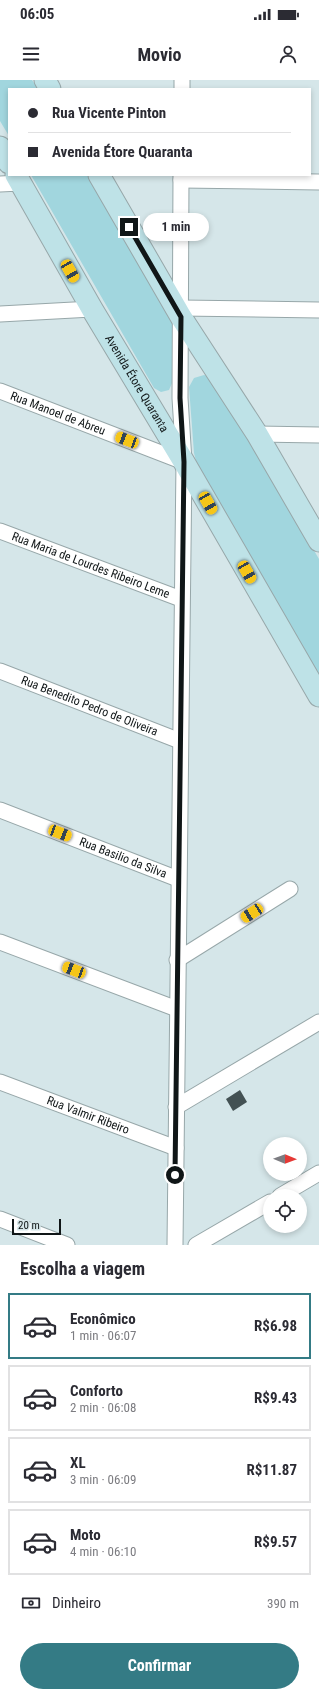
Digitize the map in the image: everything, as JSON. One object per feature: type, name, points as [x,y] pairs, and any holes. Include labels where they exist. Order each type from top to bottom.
[{"type":"street","points":[[0,147],[8,161]]},
{"type":"street","points":[[100,176],[181,312],[257,434],[319,541]]},
{"type":"street","points":[[175,1245],[181,599],[184,462],[180,398],[181,178],[319,182]]},
{"type":"street","points":[[0,184],[18,179]]},
{"type":"street","name":"Avenida Étore Quaranta","points":[[18,179],[92,309],[184,462],[319,696]]},
{"type":"street","points":[[0,314],[92,309]]},
{"type":"street","points":[[181,312],[319,310]]},
{"type":"street","name":"Rua Manoel de Abreu","points":[[0,391],[184,462]]},
{"type":"street","points":[[257,434],[319,435]]},
{"type":"street","name":"Rua Maria de Lourdes Ribeiro Leme","points":[[0,531],[181,599]]},
{"type":"street","name":"Rua Benedito Pedro de Oliveira","points":[[0,671],[180,741]]},
{"type":"street","name":"Rua Basilio da Silva","points":[[0,810],[178,879]]},
{"type":"street","points":[[178,960],[290,889]]},
{"type":"street","points":[[0,942],[177,1009]]},
{"type":"street","points":[[176,1107],[319,1022]]},
{"type":"street","name":"Rua Valmir Ribeiro","points":[[0,1082],[176,1148]]},
{"type":"street","points":[[292,1189],[319,1173]]},
{"type":"street","points":[[196,1245],[263,1206]]},
{"type":"street","points":[[0,1220],[67,1245]]},
{"type":"shaded area","points":[[0,80],[32,80],[37,88],[8,88],[8,134],[0,121]]},
{"type":"shaded area","points":[[32,176],[89,176],[173,321],[173,381],[169,390],[161,392],[154,388]]},
{"type":"shaded area","points":[[204,375],[208,376],[215,382],[319,559],[319,685],[198,469],[194,453],[189,387],[194,378]]},
{"type":"building","points":[[240,1090],[247,1102],[233,1111],[226,1099]]},
{"type":"route","points":[[129,227],[181,317],[180,398],[184,462],[181,599],[175,1175]]}]
